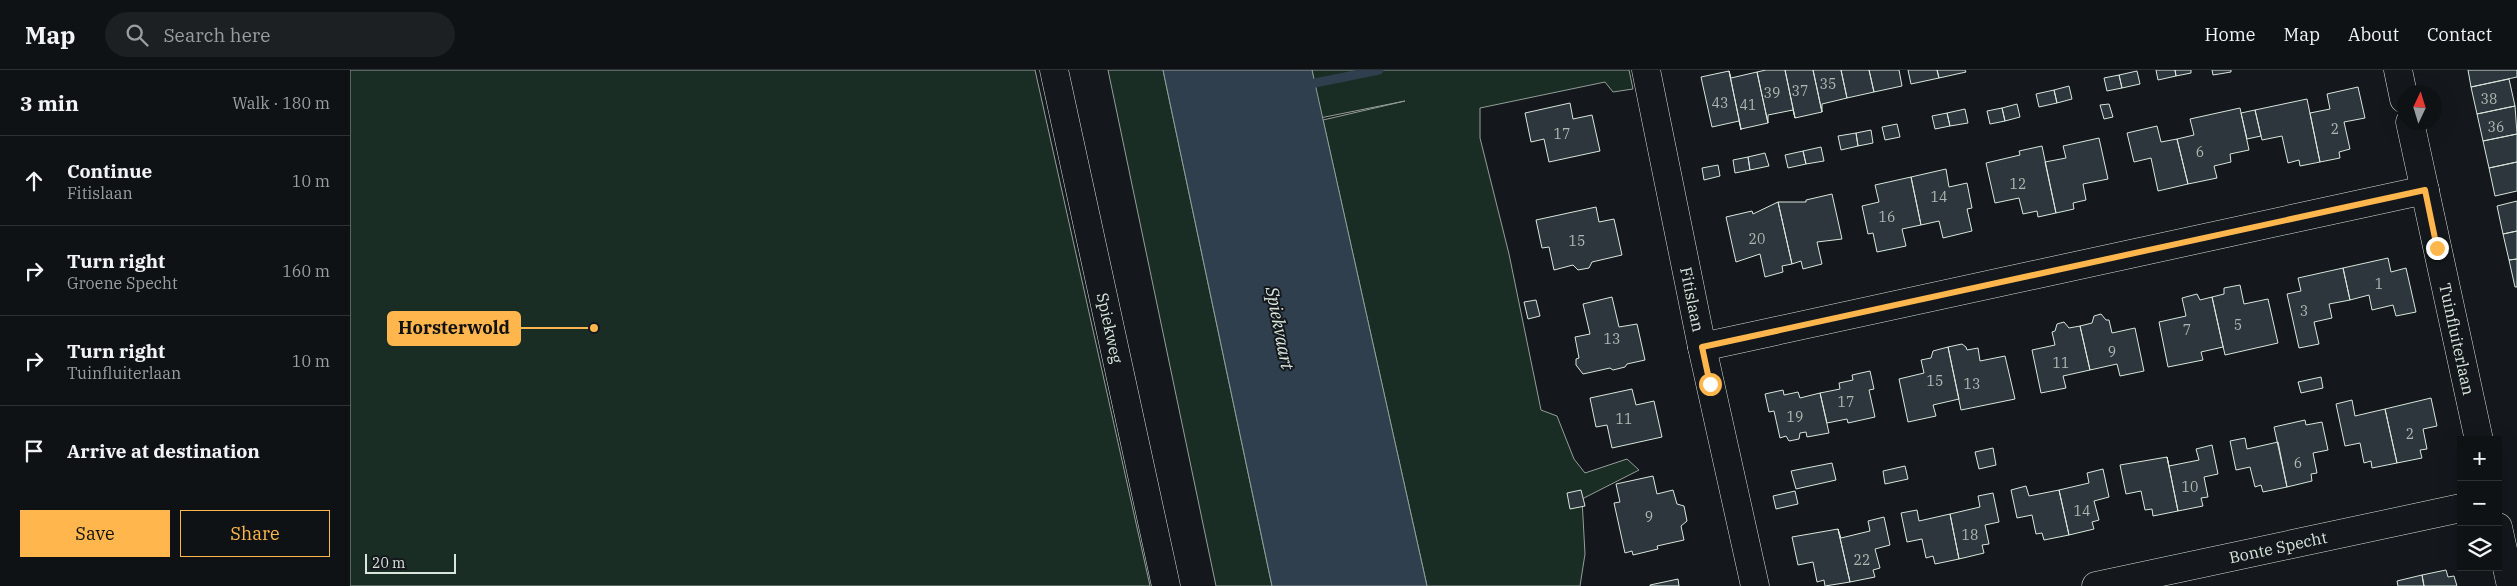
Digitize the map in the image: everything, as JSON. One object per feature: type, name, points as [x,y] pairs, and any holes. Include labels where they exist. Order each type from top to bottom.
[{"type":"street","name":"Spiekweg","points":[[1054,70],[1166,586]]},
{"type":"street","name":"Fitislaan","points":[[1646,70],[1702,347],[1755,586]]},
{"type":"street","points":[[2398,70],[2401,85]]},
{"type":"street","name":"Tuinfluiterlaan","points":[[2412,130],[2478,436]]},
{"type":"street","points":[[1702,347],[2425,190]]},
{"type":"street","name":"Bonte Specht","points":[[2096,586],[2457,509]]},
{"type":"street","points":[[2502,546],[2511,586]]},
{"type":"green space","points":[[350,70],[1035,70],[1150,586],[350,586]]},
{"type":"green space","points":[[1108,70],[1163,70],[1272,586],[1216,586]]},
{"type":"green space","points":[[1312,70],[1629,70],[1633,89],[1613,92],[1605,82],[1480,108],[1480,138],[1509,254],[1541,410],[1557,416],[1574,459],[1585,473],[1627,459],[1639,470],[1582,499],[1585,554],[1580,586],[1427,586],[1323,120],[1405,101],[1320,118]]},
{"type":"water","name":"Spiekvaart","points":[[1163,70],[1312,70],[1427,586],[1272,586]]},
{"type":"building","points":[[1785,70],[1795,118],[1793,110],[1768,115],[1768,123],[1757,72]]},
{"type":"building","points":[[1785,70],[1813,70],[1822,112],[1795,118]]},
{"type":"building","points":[[1813,70],[1841,70],[1847,98],[1822,104],[1822,112]]},
{"type":"building","points":[[1841,70],[1869,70],[1874,92],[1847,98]]},
{"type":"building","points":[[1869,70],[1899,70],[1902,86],[1874,92]]},
{"type":"building","points":[[1908,70],[1937,70],[1939,78],[1911,84]]},
{"type":"building","points":[[1937,70],[1965,70],[1966,72],[1939,78]]},
{"type":"building","points":[[2156,70],[2175,70],[2176,76],[2158,80]]},
{"type":"building","points":[[2175,70],[2191,70],[2191,73],[2176,76]]},
{"type":"building","points":[[2212,70],[2231,70],[2231,72],[2213,75]]},
{"type":"building","points":[[2468,70],[2517,70],[2517,77],[2471,87]]},
{"type":"building","points":[[1729,71],[1741,130],[1739,121],[1712,127],[1701,77]]},
{"type":"building","points":[[1729,71],[1731,78],[1757,72],[1768,123],[1741,129]]},
{"type":"building","points":[[2137,71],[2140,84],[2122,88],[2119,75]]},
{"type":"building","points":[[2119,75],[2122,88],[2107,91],[2104,78]]},
{"type":"building","points":[[2509,79],[2515,106],[2477,114],[2471,87]]},
{"type":"building","points":[[2069,86],[2072,99],[2057,103],[2054,90]]},
{"type":"building","points":[[2358,87],[2365,118],[2344,122],[2350,149],[2339,152],[2340,158],[2320,162],[2310,113],[2330,109],[2327,94]]},
{"type":"building","points":[[2054,90],[2057,103],[2039,107],[2036,94]]},
{"type":"building","points":[[2307,99],[2320,162],[2300,166],[2299,160],[2288,163],[2282,136],[2262,140],[2255,110]]},
{"type":"building","points":[[1570,103],[1573,119],[1592,115],[1600,151],[1549,162],[1544,139],[1531,142],[1525,113]]},
{"type":"building","points":[[2017,104],[2020,117],[2005,121],[2002,108]]},
{"type":"building","points":[[2109,104],[2113,117],[2104,119],[2100,105]]},
{"type":"building","points":[[2515,106],[2517,134],[2483,141],[2477,114]]},
{"type":"building","points":[[2002,108],[2005,121],[1990,124],[1987,111]]},
{"type":"building","points":[[2240,108],[2249,150],[2230,154],[2231,162],[2214,166],[2217,178],[2188,184],[2177,139],[2194,135],[2190,119]]},
{"type":"building","points":[[1965,109],[1968,123],[1950,126],[1947,113]]},
{"type":"building","points":[[2255,110],[2261,136],[2247,139],[2241,113]]},
{"type":"building","points":[[1947,113],[1950,126],[1935,129],[1932,116]]},
{"type":"building","points":[[1897,124],[1900,137],[1885,140],[1882,127]]},
{"type":"building","points":[[2157,126],[2161,142],[2177,139],[2188,184],[2158,191],[2151,158],[2134,162],[2127,133]]},
{"type":"building","points":[[1871,130],[1873,143],[1858,146],[1856,133]]},
{"type":"building","points":[[1856,133],[1858,146],[1841,150],[1838,136]]},
{"type":"building","points":[[2517,134],[2517,162],[2489,168],[2483,141]]},
{"type":"building","points":[[2099,138],[2108,179],[2083,184],[2086,200],[2073,203],[2074,209],[2056,213],[2045,162],[2066,158],[2063,146]]},
{"type":"building","points":[[2042,146],[2056,213],[2038,217],[2037,211],[2023,214],[2019,198],[1995,203],[1986,163],[2020,155],[2019,151]]},
{"type":"building","points":[[1821,147],[1824,161],[1806,164],[1803,151]]},
{"type":"building","points":[[1803,151],[1806,164],[1788,168],[1785,155]]},
{"type":"building","points":[[1765,153],[1769,166],[1750,170],[1748,157]]},
{"type":"building","points":[[1748,157],[1750,170],[1735,173],[1733,160]]},
{"type":"building","points":[[2517,162],[2517,191],[2495,196],[2489,168]]},
{"type":"building","points":[[1718,165],[1720,176],[1704,180],[1702,168]]},
{"type":"building","points":[[1946,169],[1949,187],[1967,183],[1972,208],[1967,209],[1972,231],[1943,238],[1939,221],[1921,225],[1911,177]]},
{"type":"building","points":[[1911,177],[1921,225],[1902,229],[1906,246],[1877,252],[1873,233],[1868,234],[1862,206],[1879,202],[1875,185]]},
{"type":"building","points":[[1832,194],[1842,239],[1817,242],[1822,264],[1803,269],[1801,261],[1792,264],[1778,202],[1806,202],[1806,200]]},
{"type":"building","points":[[2517,201],[2517,231],[2503,234],[2497,206]]},
{"type":"building","points":[[1778,202],[1792,264],[1782,266],[1783,272],[1765,277],[1760,254],[1736,262],[1726,217],[1752,211],[1753,214]]},
{"type":"building","points":[[1596,207],[1599,222],[1614,219],[1622,255],[1592,262],[1589,268],[1578,270],[1573,265],[1554,270],[1549,247],[1542,248],[1536,220]]},
{"type":"building","points":[[2517,231],[2517,259],[2509,260],[2503,234]]},
{"type":"building","points":[[2388,258],[2391,272],[2406,268],[2416,312],[2396,316],[2393,305],[2372,310],[2369,295],[2350,300],[2343,268]]},
{"type":"building","points":[[2517,259],[2517,287],[2515,287],[2509,260]]},
{"type":"building","points":[[2343,268],[2350,300],[2329,304],[2332,318],[2314,322],[2319,344],[2299,348],[2287,294],[2301,291],[2298,278]]},
{"type":"building","points":[[2240,285],[2244,304],[2268,299],[2278,343],[2225,355],[2212,297],[2224,294],[2224,288]]},
{"type":"building","points":[[2197,294],[2200,300],[2212,297],[2223,347],[2201,352],[2203,360],[2168,367],[2159,322],[2186,316],[2182,298]]},
{"type":"building","points":[[1612,297],[1619,327],[1637,324],[1645,360],[1627,364],[1625,367],[1613,370],[1610,368],[1583,374],[1576,365],[1576,359],[1579,358],[1575,337],[1590,334],[1583,304]]},
{"type":"building","points":[[1536,300],[1540,316],[1528,319],[1524,302]]},
{"type":"building","points":[[2101,314],[2106,320],[2109,320],[2112,333],[2135,328],[2144,371],[2120,376],[2117,364],[2090,370],[2080,326],[2092,323],[2094,316]]},
{"type":"building","points":[[2064,322],[2069,328],[2080,326],[2090,370],[2063,376],[2066,388],[2041,393],[2032,350],[2055,345],[2052,332],[2055,331],[2057,324]]},
{"type":"building","points":[[1962,344],[1967,350],[1978,348],[1980,361],[2005,356],[2015,399],[1961,410],[1948,347]]},
{"type":"building","points":[[1948,347],[1959,399],[1933,405],[1936,416],[1908,422],[1899,379],[1924,373],[1921,360],[1931,358],[1933,351]]},
{"type":"building","points":[[1870,371],[1874,389],[1869,390],[1875,417],[1848,423],[1847,419],[1827,423],[1820,393],[1840,389],[1839,383],[1853,380],[1852,375]]},
{"type":"building","points":[[2321,377],[2323,388],[2301,393],[2298,382]]},
{"type":"building","points":[[1632,389],[1636,405],[1654,401],[1662,437],[1612,448],[1607,425],[1596,427],[1590,398]]},
{"type":"building","points":[[1783,390],[1784,395],[1798,392],[1800,398],[1820,393],[1829,433],[1807,437],[1806,432],[1800,433],[1799,439],[1789,441],[1786,436],[1780,438],[1774,411],[1769,412],[1765,394]]},
{"type":"building","points":[[2431,398],[2437,426],[2423,429],[2427,449],[2420,450],[2422,458],[2397,463],[2385,409]]},
{"type":"building","points":[[2352,400],[2355,416],[2385,409],[2397,463],[2372,468],[2371,461],[2364,463],[2360,443],[2345,446],[2336,404]]},
{"type":"building","points":[[2305,420],[2306,425],[2322,422],[2328,450],[2313,453],[2317,473],[2311,474],[2312,481],[2287,487],[2274,427]]},
{"type":"building","points":[[2245,438],[2247,449],[2278,442],[2287,487],[2263,492],[2261,485],[2255,487],[2250,467],[2236,470],[2230,441]]},
{"type":"building","points":[[2212,445],[2218,474],[2204,477],[2208,497],[2201,498],[2203,506],[2178,511],[2167,457],[2169,466],[2199,460],[2196,449]]},
{"type":"building","points":[[1993,448],[1996,465],[1979,469],[1975,452]]},
{"type":"building","points":[[2167,457],[2178,511],[2153,516],[2152,509],[2145,510],[2141,491],[2126,494],[2120,465]]},
{"type":"building","points":[[1832,463],[1836,480],[1796,489],[1791,471]]},
{"type":"building","points":[[1905,466],[1908,479],[1885,484],[1883,471]]},
{"type":"building","points":[[2103,469],[2109,497],[2094,501],[2099,520],[2092,522],[2094,529],[2069,535],[2059,490],[2089,483],[2087,473]]},
{"type":"building","points":[[1653,476],[1657,494],[1673,490],[1677,504],[1684,506],[1687,521],[1681,526],[1684,540],[1657,546],[1658,549],[1633,555],[1632,551],[1625,553],[1614,503],[1620,502],[1616,484]]},
{"type":"building","points":[[2026,486],[2029,496],[2059,490],[2069,535],[2044,540],[2042,533],[2036,534],[2032,515],[2017,518],[2011,490]]},
{"type":"building","points":[[1581,490],[1585,506],[1570,509],[1567,493]]},
{"type":"building","points":[[1795,491],[1798,504],[1776,509],[1773,496]]},
{"type":"building","points":[[1993,493],[1999,522],[1985,525],[1989,544],[1982,545],[1984,553],[1959,559],[1950,514],[1980,507],[1978,496]]},
{"type":"building","points":[[1917,510],[1919,521],[1950,514],[1959,559],[1935,564],[1933,556],[1926,558],[1922,539],[1907,542],[1901,513]]},
{"type":"building","points":[[1884,517],[1890,545],[1875,549],[1880,568],[1873,570],[1875,577],[1850,582],[1838,529],[1841,538],[1870,531],[1868,521]]},
{"type":"building","points":[[1838,529],[1850,582],[1825,586],[1824,580],[1817,582],[1813,562],[1798,565],[1792,537]]},
{"type":"building","points":[[2446,570],[2448,577],[2454,576],[2457,586],[2424,586],[2422,575]]},
{"type":"building","points":[[2422,575],[2424,586],[2398,586],[2397,581]]},
{"type":"building","points":[[1678,579],[1679,586],[1650,586],[1650,585]]},
{"type":"waterway","points":[[1315,83],[1379,70]]},
{"type":"place","name":"Horsterwold","points":[[594,328]]},
{"type":"route","points":[[1710,384],[1702,347],[2425,190],[2437,248]]}]
